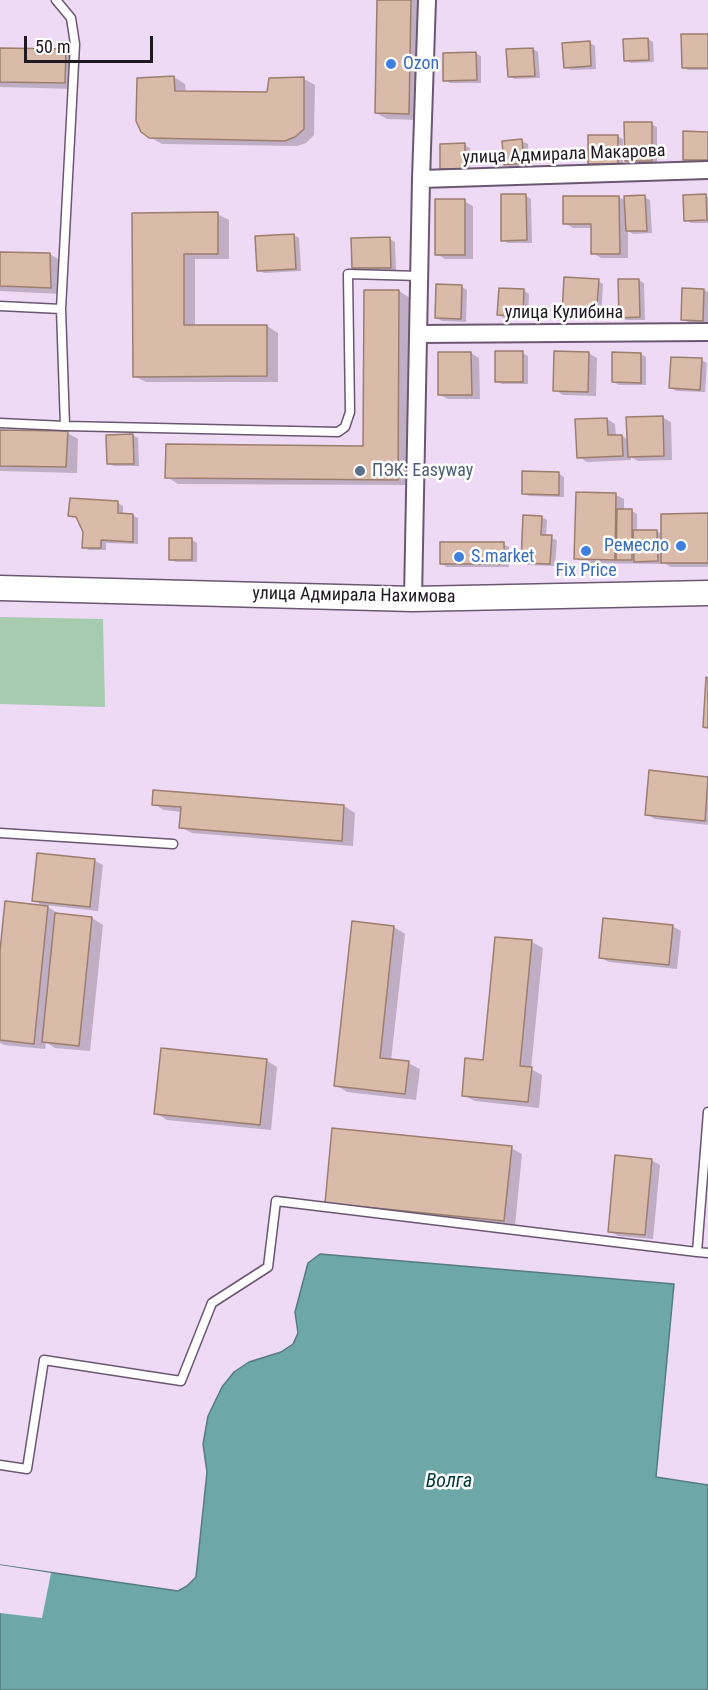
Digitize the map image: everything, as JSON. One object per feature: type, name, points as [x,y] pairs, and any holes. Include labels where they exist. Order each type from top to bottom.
[{"type":"main road","name":"улица Адмирала Нахимова","points":[[0,588],[413,599],[708,593]]},
{"type":"street","points":[[413,599],[427,0]]},
{"type":"street","name":"улица Адмирала Макарова","points":[[422,179],[708,170]]},
{"type":"street","name":"улица Кулибина","points":[[419,334],[708,332]]},
{"type":"lane","points":[[56,0],[71,18],[75,44],[61,309],[65,426]]},
{"type":"lane","points":[[0,423],[338,432],[345,427],[350,412],[348,274],[420,276]]},
{"type":"lane","points":[[0,306],[61,309]]},
{"type":"lane","points":[[0,833],[173,844]]},
{"type":"lane","points":[[697,1252],[708,1112]]},
{"type":"lane","points":[[0,1466],[27,1469],[44,1360],[181,1381],[212,1303],[268,1267],[276,1201],[708,1253]]},
{"type":"shaded area","points":[[0,617],[103,619],[105,707],[0,704]]},
{"type":"water","name":"Волга","points":[[320,1254],[674,1284],[656,1477],[708,1485],[708,1690],[0,1690],[0,1565],[178,1591],[196,1577],[207,1472],[203,1444],[208,1416],[222,1387],[234,1372],[249,1362],[281,1352],[293,1344],[298,1333],[295,1312],[308,1263]]},
{"type":"pier","points":[[0,1565],[51,1573],[42,1618],[0,1613]]},
{"type":"building","points":[[377,0],[411,0],[409,114],[375,113]]},
{"type":"building","points":[[681,34],[708,34],[708,68],[682,68]]},
{"type":"building","points":[[648,38],[649,60],[624,61],[623,39]]},
{"type":"building","points":[[590,41],[591,66],[564,68],[562,43]]},
{"type":"building","points":[[0,48],[66,49],[65,83],[0,82]]},
{"type":"building","points":[[533,48],[535,76],[508,77],[506,49]]},
{"type":"building","points":[[476,52],[477,80],[443,81],[443,53]]},
{"type":"building","points":[[174,76],[175,91],[267,92],[269,78],[304,77],[304,129],[295,137],[285,141],[149,138],[141,132],[136,121],[137,78]]},
{"type":"building","points":[[624,122],[652,122],[652,161],[625,161]]},
{"type":"building","points":[[683,131],[708,132],[708,160],[683,160]]},
{"type":"building","points":[[588,135],[618,135],[618,164],[588,164]]},
{"type":"building","points":[[522,139],[524,163],[504,165],[502,141]]},
{"type":"building","points":[[465,143],[465,169],[440,169],[440,144]]},
{"type":"building","points":[[501,194],[526,194],[527,240],[501,241]]},
{"type":"building","points":[[706,194],[707,220],[684,221],[683,195]]},
{"type":"building","points":[[645,195],[647,231],[626,231],[624,196]]},
{"type":"building","points":[[563,196],[619,196],[620,254],[591,254],[591,224],[563,224]]},
{"type":"building","points":[[435,199],[465,199],[465,255],[435,255]]},
{"type":"building","points":[[218,212],[218,254],[184,254],[184,325],[267,325],[267,376],[133,377],[132,213]]},
{"type":"building","points":[[294,234],[296,269],[257,271],[255,236]]},
{"type":"building","points":[[390,237],[391,268],[352,268],[351,238]]},
{"type":"building","points":[[0,252],[50,253],[51,288],[0,286]]},
{"type":"building","points":[[564,277],[599,279],[596,317],[562,316]]},
{"type":"building","points":[[618,279],[639,279],[640,317],[619,318]]},
{"type":"building","points":[[436,284],[462,285],[461,319],[435,318]]},
{"type":"building","points":[[499,288],[524,289],[523,316],[497,315]]},
{"type":"building","points":[[682,288],[704,289],[703,321],[681,320]]},
{"type":"building","points":[[364,290],[399,290],[398,480],[165,478],[166,444],[363,446]]},
{"type":"building","points":[[495,351],[523,351],[523,382],[495,382]]},
{"type":"building","points":[[554,351],[589,352],[588,392],[553,391]]},
{"type":"building","points":[[438,352],[471,352],[472,395],[438,395]]},
{"type":"building","points":[[612,352],[641,353],[641,383],[612,382]]},
{"type":"building","points":[[671,357],[702,358],[700,390],[669,388]]},
{"type":"building","points":[[663,416],[664,456],[628,457],[626,417]]},
{"type":"building","points":[[607,418],[608,435],[622,435],[623,456],[577,458],[575,419]]},
{"type":"building","points":[[0,430],[68,431],[66,467],[0,466]]},
{"type":"building","points":[[133,434],[134,464],[107,464],[106,435]]},
{"type":"building","points":[[522,471],[559,472],[559,495],[522,494]]},
{"type":"building","points":[[576,492],[616,493],[615,560],[574,559]]},
{"type":"building","points":[[70,498],[118,501],[118,513],[133,514],[133,542],[101,540],[101,548],[82,548],[83,532],[76,517],[68,516]]},
{"type":"building","points":[[617,509],[632,509],[632,560],[616,560]]},
{"type":"building","points":[[708,513],[708,563],[661,563],[661,514]]},
{"type":"building","points":[[523,515],[542,516],[541,535],[552,535],[550,564],[521,563]]},
{"type":"building","points":[[633,530],[657,530],[658,561],[634,562]]},
{"type":"building","points":[[169,538],[192,538],[192,560],[169,560]]},
{"type":"building","points":[[440,542],[504,542],[504,564],[440,564]]},
{"type":"building","points":[[706,677],[708,678],[708,728],[703,727]]},
{"type":"building","points":[[649,770],[708,777],[705,821],[645,815]]},
{"type":"building","points":[[153,790],[344,805],[342,841],[179,828],[181,807],[152,805]]},
{"type":"building","points":[[37,853],[95,859],[90,907],[32,901]]},
{"type":"building","points":[[5,901],[48,906],[34,1044],[0,1040],[0,951]]},
{"type":"building","points":[[55,913],[92,917],[79,1046],[42,1042]]},
{"type":"building","points":[[603,918],[673,925],[669,965],[599,958]]},
{"type":"building","points":[[352,921],[394,926],[380,1058],[409,1061],[405,1094],[334,1086]]},
{"type":"building","points":[[495,937],[532,940],[520,1066],[532,1067],[528,1102],[462,1096],[465,1058],[483,1060]]},
{"type":"building","points":[[161,1048],[267,1059],[260,1125],[154,1114]]},
{"type":"building","points":[[332,1128],[512,1146],[504,1221],[325,1203]]},
{"type":"building","points":[[615,1155],[652,1159],[645,1235],[608,1232]]},
{"type":"place","name":"Ozon","points":[[391,64]]},
{"type":"place","name":"ПЭК: Easyway","points":[[360,471]]},
{"type":"place","name":"Ремесло","points":[[681,546]]},
{"type":"place","name":"Fix Price","points":[[586,551]]},
{"type":"place","name":"S.market","points":[[459,557]]}]
